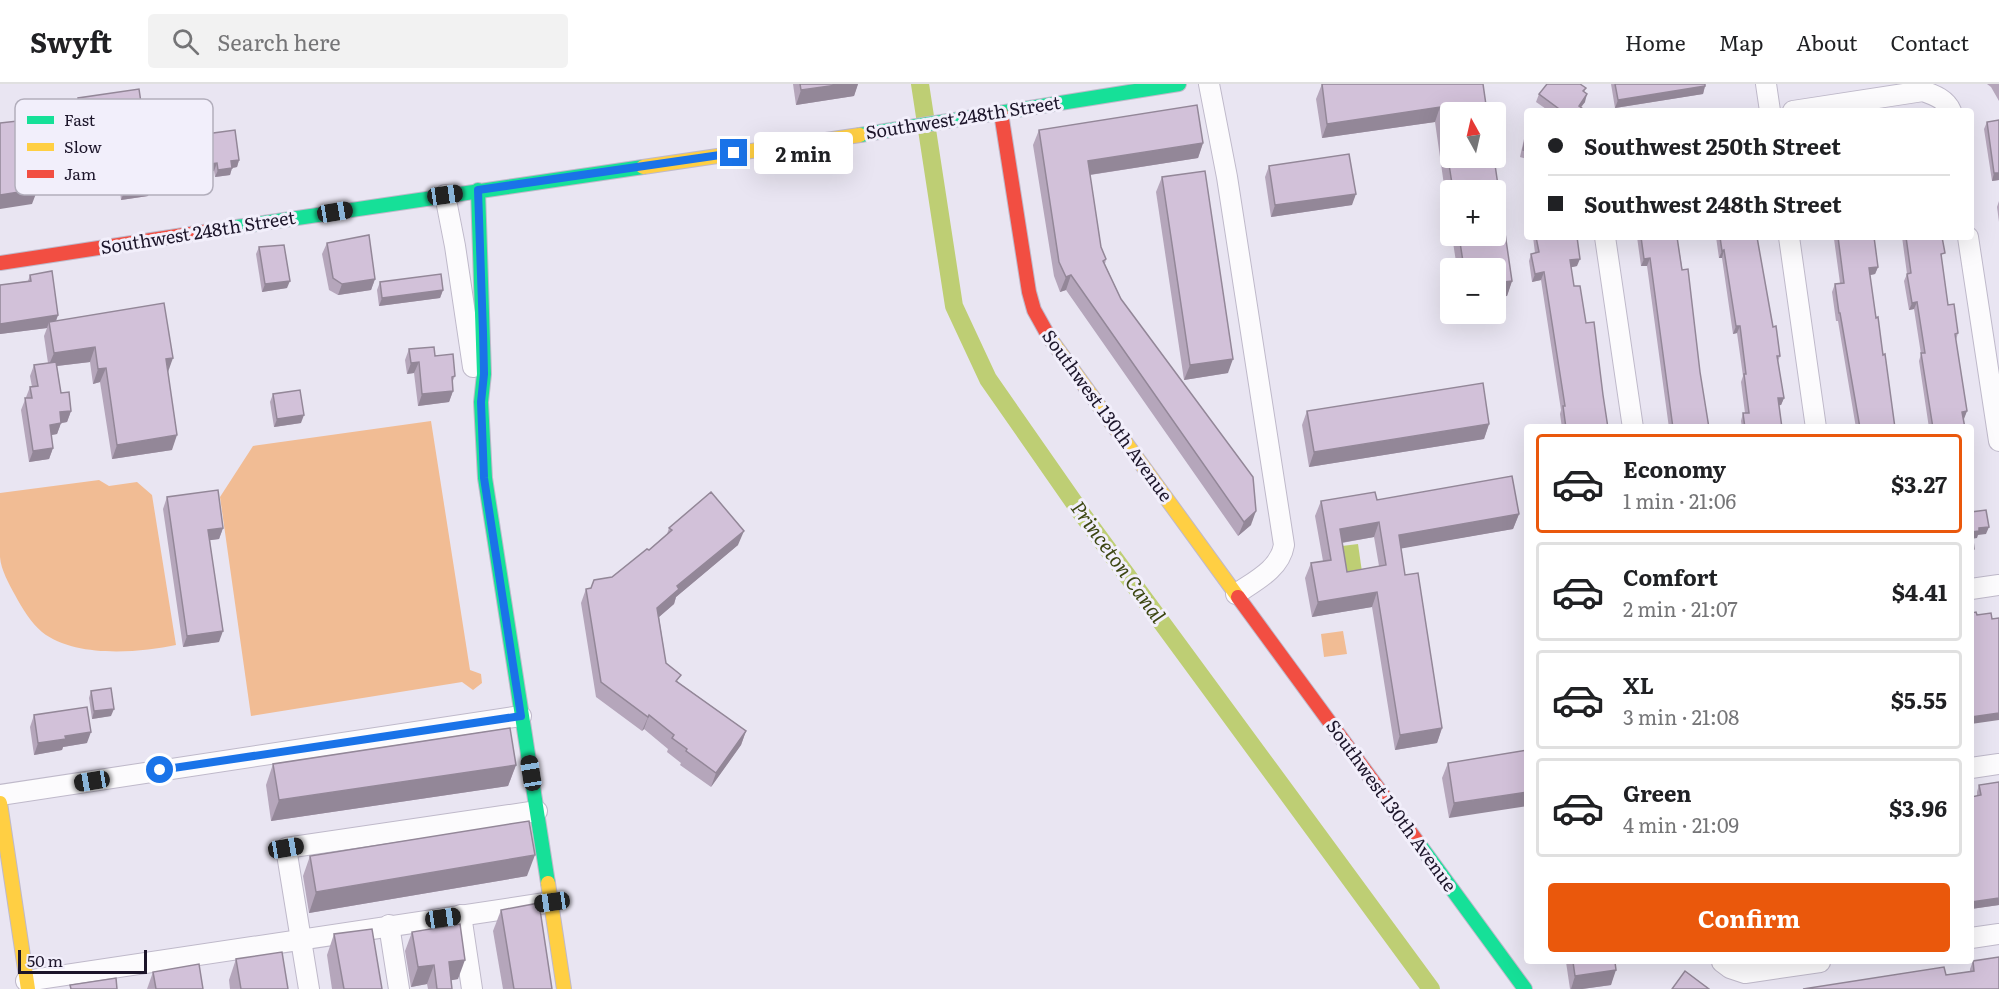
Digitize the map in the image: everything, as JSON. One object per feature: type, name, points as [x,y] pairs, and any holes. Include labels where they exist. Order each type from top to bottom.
[{"type":"street","name":"Southwest 248th Street","points":[[0,263],[1001,113],[1179,84]]},
{"type":"street","points":[[1209,84],[1229,189],[1284,545],[1282,555],[1276,565],[1236,594]]},
{"type":"street","points":[[1766,84],[1770,108]]},
{"type":"street","points":[[1812,108],[1923,91],[1946,105]]},
{"type":"street","name":"Southwest 130th Avenue","points":[[1001,113],[1026,276],[1034,310],[1051,341],[1525,989]]},
{"type":"street","points":[[478,190],[484,342],[481,402],[486,494],[564,989]]},
{"type":"street","points":[[445,195],[475,379],[481,402]]},
{"type":"street","points":[[1605,240],[1633,424]]},
{"type":"street","points":[[1789,240],[1815,424]]},
{"type":"street","points":[[1968,240],[1999,441]]},
{"type":"street","points":[[1974,589],[1999,585]]},
{"type":"street","points":[[0,795],[521,716]]},
{"type":"street","points":[[1974,768],[1999,764]]},
{"type":"street","points":[[0,803],[27,985],[389,925],[552,902]]},
{"type":"street","points":[[309,989],[286,848],[537,811]]},
{"type":"street","points":[[461,915],[472,989]]},
{"type":"street","points":[[389,925],[399,989]]},
{"type":"street","points":[[1974,938],[1999,934]]},
{"type":"street","points":[[1726,965],[1745,973],[1806,964]]},
{"type":"shaded area","points":[[431,421],[470,670],[481,674],[482,683],[473,690],[462,682],[251,716],[220,497],[253,446]]},
{"type":"shaded area","points":[[99,480],[109,486],[137,482],[152,495],[176,645],[144,650],[107,651],[89,650],[56,640],[42,632],[30,620],[6,577],[0,557],[0,493]]},
{"type":"shaded area","points":[[1358,544],[1363,579],[1348,581],[1342,546]]},
{"type":"shaded area","points":[[1343,631],[1347,654],[1324,657],[1321,634]]},
{"type":"building","points":[[800,84],[844,84],[801,90]]},
{"type":"building","points":[[1322,84],[1483,84],[1486,102],[1440,102],[1440,107],[1327,124]]},
{"type":"building","points":[[1547,84],[1580,84],[1586,88],[1583,91],[1587,94],[1579,106],[1582,108],[1558,108],[1539,94]]},
{"type":"building","points":[[1615,84],[1705,84],[1705,86],[1618,100]]},
{"type":"building","points":[[139,89],[140,99],[78,99]]},
{"type":"building","points":[[1197,105],[1203,143],[1088,161],[1101,247],[1106,259],[1103,261],[1121,299],[1253,477],[1256,511],[1244,522],[1071,275],[1066,277],[1059,262],[1039,130]]},
{"type":"building","points":[[1999,120],[1999,173],[1994,173],[1987,122]]},
{"type":"building","points":[[15,121],[15,193],[0,195],[0,123]]},
{"type":"building","points":[[235,130],[239,160],[231,161],[232,168],[218,170],[217,163],[213,164],[213,133]]},
{"type":"building","points":[[1349,154],[1356,194],[1275,205],[1269,166]]},
{"type":"building","points":[[1450,168],[1495,168],[1497,180],[1451,180]]},
{"type":"building","points":[[1205,171],[1233,359],[1190,365],[1162,177]]},
{"type":"building","points":[[369,235],[375,279],[342,284],[333,278],[327,243]]},
{"type":"building","points":[[1506,240],[1512,281],[1506,282],[1506,258],[1462,258],[1461,246],[1506,246]]},
{"type":"building","points":[[1537,240],[1577,240],[1580,259],[1570,260],[1574,286],[1580,286],[1586,323],[1594,322],[1607,424],[1565,424],[1563,406],[1565,406],[1544,272],[1535,274],[1531,254],[1539,252]]},
{"type":"building","points":[[1641,240],[1677,240],[1682,270],[1688,269],[1708,424],[1672,424],[1650,258],[1644,259]]},
{"type":"building","points":[[1720,240],[1758,240],[1780,356],[1777,356],[1784,398],[1778,398],[1781,424],[1744,424],[1743,413],[1749,413],[1740,326],[1736,326],[1724,250],[1722,251]]},
{"type":"building","points":[[1838,240],[1874,240],[1878,267],[1869,268],[1876,318],[1878,317],[1883,355],[1885,354],[1894,424],[1859,424],[1835,284],[1844,283]]},
{"type":"building","points":[[1906,240],[1943,240],[1945,253],[1941,254],[1948,305],[1954,304],[1958,333],[1955,334],[1967,411],[1962,412],[1964,424],[1932,424],[1921,353],[1925,353],[1917,302],[1912,303],[1907,274],[1911,273]]},
{"type":"building","points":[[284,245],[290,281],[265,284],[259,247]]},
{"type":"building","points":[[52,271],[58,315],[0,324],[0,285],[31,281],[30,275]]},
{"type":"building","points":[[441,274],[443,290],[382,298],[380,282]]},
{"type":"building","points":[[164,303],[173,358],[166,359],[177,435],[117,445],[106,368],[98,369],[95,347],[54,353],[49,322]]},
{"type":"building","points":[[434,347],[435,356],[453,354],[455,376],[452,377],[453,391],[422,394],[419,362],[411,363],[409,349]]},
{"type":"building","points":[[56,362],[61,393],[69,392],[71,411],[60,412],[61,423],[50,425],[53,448],[33,451],[25,398],[32,398],[30,387],[38,386],[34,365]]},
{"type":"building","points":[[1483,383],[1489,424],[1314,452],[1307,411]]},
{"type":"building","points":[[300,390],[304,415],[277,419],[273,394]]},
{"type":"building","points":[[1512,476],[1519,514],[1399,535],[1405,575],[1418,573],[1442,728],[1400,735],[1377,592],[1318,602],[1311,563],[1331,560],[1321,501],[1375,492],[1377,500]],"holes":[[[1379,522],[1386,565],[1347,572],[1340,529]]]},
{"type":"building","points":[[218,490],[223,528],[208,530],[223,631],[187,636],[167,497]]},
{"type":"building","points":[[711,492],[744,531],[677,586],[679,589],[657,608],[666,663],[681,675],[676,681],[746,731],[716,773],[686,751],[687,749],[672,738],[674,735],[649,715],[648,717],[601,682],[586,589],[591,588],[594,580],[612,577],[647,549],[649,550],[672,530],[669,528]]},
{"type":"building","points":[[1986,510],[1989,527],[1979,528],[1979,531],[1974,532],[1974,512]]},
{"type":"building","points":[[1974,612],[1977,615],[1991,613],[1992,619],[1999,618],[1999,713],[1974,717]]},
{"type":"building","points":[[111,688],[114,709],[94,711],[91,691]]},
{"type":"building","points":[[87,707],[91,732],[38,743],[34,715]]},
{"type":"building","points":[[510,728],[516,765],[279,800],[273,764]]},
{"type":"building","points":[[1524,750],[1524,792],[1454,803],[1448,763]]},
{"type":"building","points":[[1999,782],[1999,898],[1974,902],[1974,796],[1981,795],[1979,785]]},
{"type":"building","points":[[529,821],[535,855],[316,892],[310,856]]},
{"type":"building","points":[[539,903],[552,989],[514,989],[501,910]]},
{"type":"building","points":[[460,924],[465,960],[449,962],[452,989],[437,989],[434,965],[418,967],[412,932]]},
{"type":"building","points":[[372,929],[382,989],[344,989],[334,934]]},
{"type":"building","points":[[282,952],[288,989],[241,989],[236,959]]},
{"type":"building","points":[[1999,957],[1999,989],[1803,989],[1944,967],[1946,975],[1974,971],[1974,961]]},
{"type":"building","points":[[199,964],[203,989],[156,989],[153,972]]},
{"type":"building","points":[[1573,964],[1615,964],[1616,970],[1575,976]]},
{"type":"building","points":[[1685,971],[1709,989],[1672,989]]},
{"type":"building","points":[[116,978],[117,989],[71,989],[70,985]]},
{"type":"waterway","name":"Princeton Canal","points":[[920,84],[954,306],[988,379],[1082,514],[1431,989]]},
{"type":"traffic: fast","points":[[860,135],[1179,84]]},
{"type":"traffic: fast","points":[[223,229],[643,167]]},
{"type":"traffic: fast","points":[[478,190],[484,374],[481,402],[485,478],[548,883]]},
{"type":"traffic: fast","points":[[1419,844],[1525,989]]},
{"type":"traffic: slow","points":[[643,167],[860,135]]},
{"type":"traffic: slow","points":[[1049,337],[1238,597]]},
{"type":"traffic: slow","points":[[0,803],[28,989]]},
{"type":"traffic: slow","points":[[548,883],[564,989]]},
{"type":"traffic: jam","points":[[1001,113],[1029,292],[1034,310],[1049,337]]},
{"type":"traffic: jam","points":[[0,263],[223,229]]},
{"type":"traffic: jam","points":[[1238,597],[1419,844]]},
{"type":"route","points":[[160,770],[521,716],[484,478],[481,402],[484,374],[478,190],[734,153]]}]
